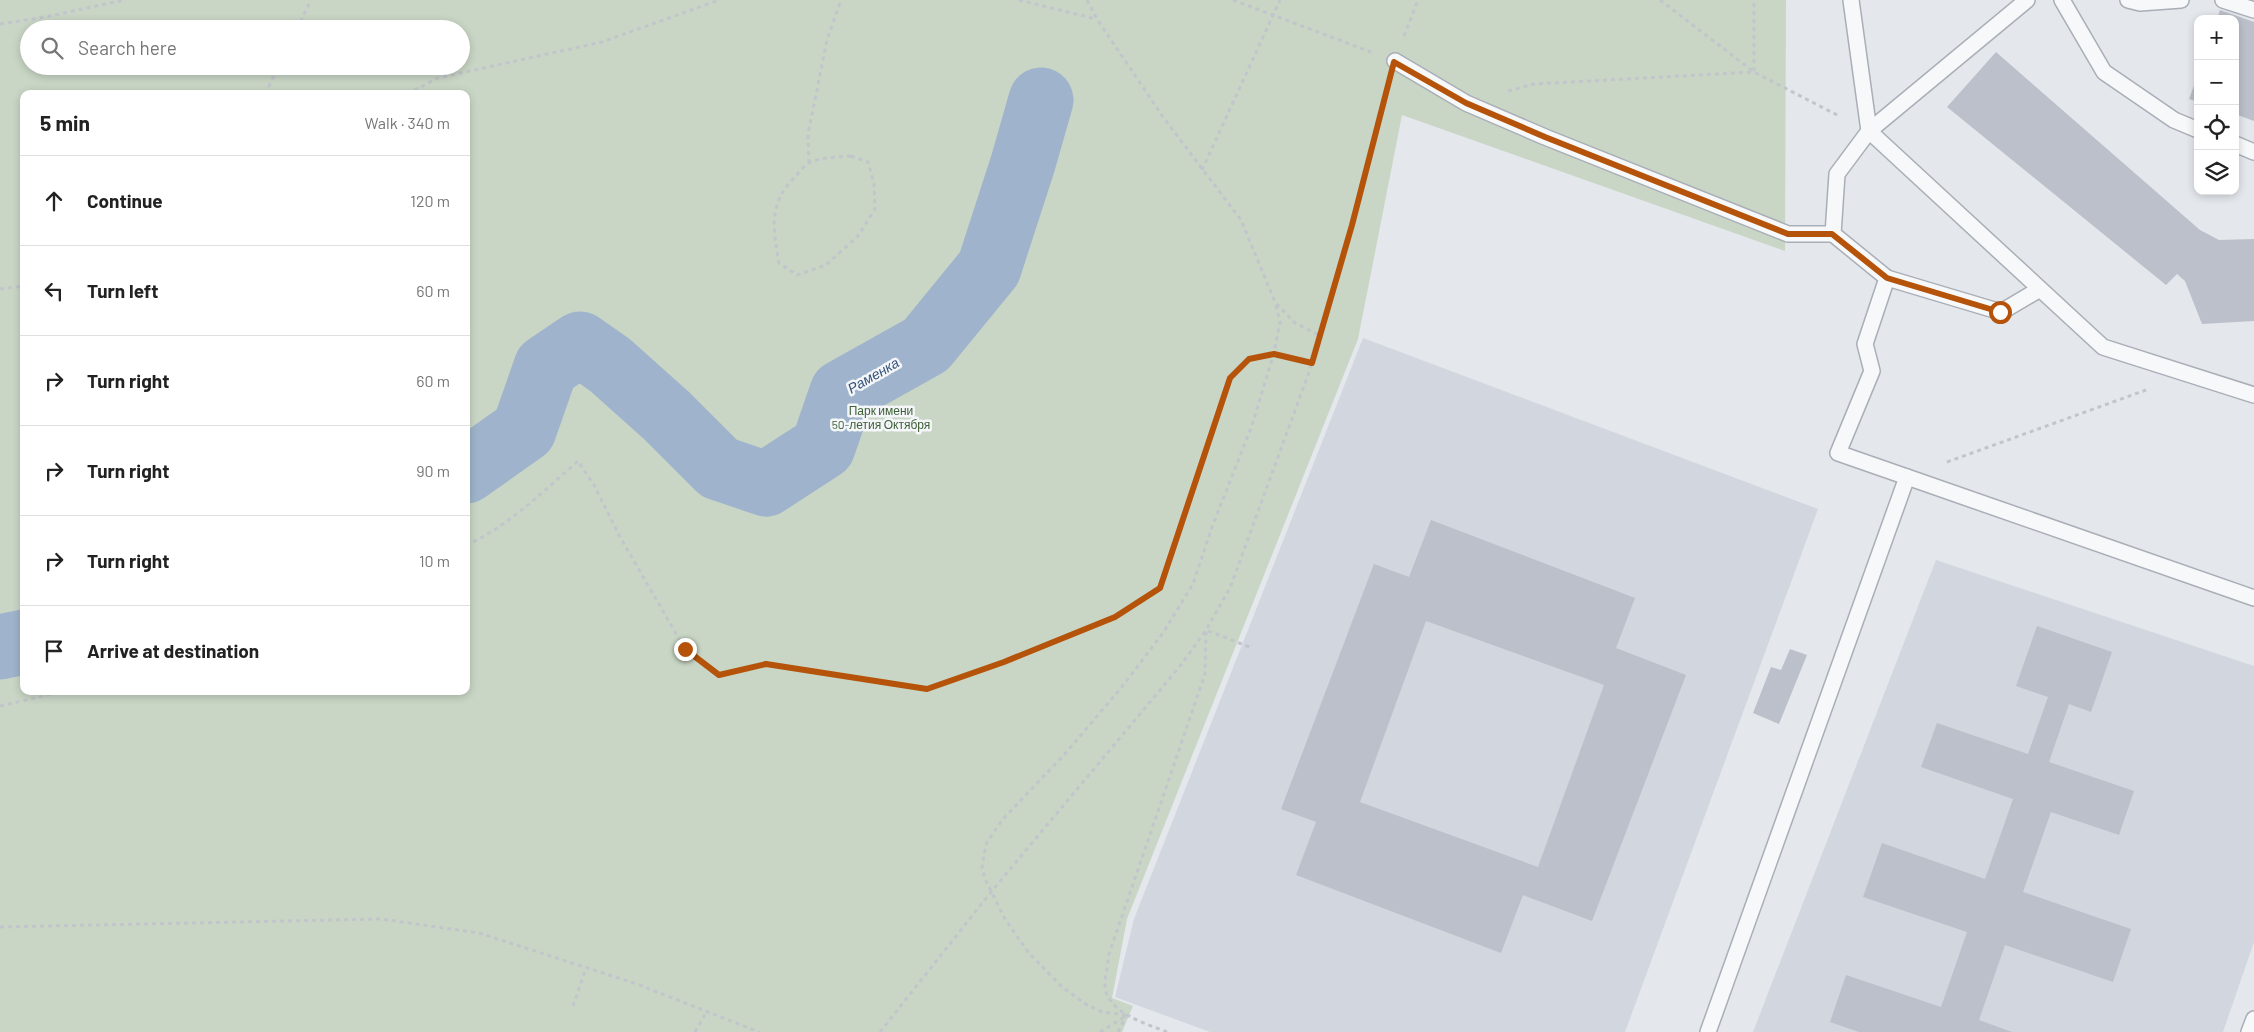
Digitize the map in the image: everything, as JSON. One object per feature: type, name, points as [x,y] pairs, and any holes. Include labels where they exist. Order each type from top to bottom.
[{"type":"lane","points":[[1851,0],[1869,131],[2103,347],[2254,395]]},
{"type":"lane","points":[[1832,234],[1837,174],[1869,131],[2027,0]]},
{"type":"lane","points":[[2062,0],[2104,72],[2174,120],[2194,128]]},
{"type":"lane","points":[[2128,0],[2140,3],[2181,0]]},
{"type":"lane","points":[[2223,0],[2254,10]]},
{"type":"lane","points":[[1394,62],[1466,103],[1545,137],[1788,234],[1832,234],[1887,278],[2000,312],[2040,288]]},
{"type":"lane","points":[[2239,146],[2254,152]]},
{"type":"lane","points":[[1887,278],[1865,344],[1872,370],[1838,453],[2254,598]]},
{"type":"lane","points":[[1708,1032],[1907,477]]},
{"type":"lane","points":[[2249,1032],[2254,1019]]},
{"type":"path","points":[[26,20],[124,0]]},
{"type":"path","points":[[301,20],[311,0]]},
{"type":"path","points":[[470,71],[602,42],[719,0]]},
{"type":"path","points":[[809,163],[826,158],[850,156],[868,162],[874,184],[875,209],[858,236],[826,265],[796,275],[778,263],[773,231],[774,209],[788,183],[809,163],[808,134],[827,40],[841,0]]},
{"type":"path","points":[[1019,0],[1097,19]]},
{"type":"path","points":[[1087,0],[1097,19],[1202,170],[1240,220],[1275,302],[1280,322],[1274,354],[1251,428],[1212,527],[1193,584],[1163,633],[1121,688],[1064,755],[1003,819],[987,842],[982,868],[991,892],[1005,919],[1028,952],[1062,986],[1102,1012],[1126,1015],[1167,1032]]},
{"type":"path","points":[[1233,0],[1394,62]]},
{"type":"path","points":[[1202,170],[1280,0]]},
{"type":"path","points":[[880,1032],[991,892],[1181,665],[1206,630],[1230,588],[1312,363],[1352,225],[1394,62],[1418,0]]},
{"type":"path","points":[[1660,0],[1754,72],[1869,131]]},
{"type":"path","points":[[1754,0],[1754,72]]},
{"type":"path","points":[[0,24],[20,21]]},
{"type":"path","points":[[1466,103],[1534,84],[1754,72]]},
{"type":"path","points":[[267,90],[274,75]]},
{"type":"path","points":[[415,90],[438,78],[452,75]]},
{"type":"path","points":[[0,290],[20,287]]},
{"type":"path","points":[[1275,302],[1295,323],[1319,335]]},
{"type":"path","points":[[470,543],[484,538],[546,490],[578,461],[594,485],[620,537],[685,649],[719,675],[766,664],[927,689],[1004,662],[1115,617],[1160,588],[1230,378],[1249,359],[1274,354],[1312,363]]},
{"type":"path","points":[[1907,477],[2189,374]]},
{"type":"path","points":[[1206,630],[1252,648]]},
{"type":"path","points":[[1126,1015],[1110,999],[1104,987],[1109,954],[1205,674],[1206,630]]},
{"type":"path","points":[[0,706],[48,695]]},
{"type":"path","points":[[0,927],[381,919],[479,933],[637,984],[759,1032]]},
{"type":"path","points":[[572,1006],[586,968]]},
{"type":"path","points":[[695,1032],[707,1011]]},
{"type":"path","points":[[1100,1032],[1126,1015]]},
{"type":"path","points":[[1118,1032],[1126,1015]]},
{"type":"shaded area","points":[[1363,338],[1818,509],[1625,1032],[1210,1032],[1115,997],[1134,919]]},
{"type":"shaded area","points":[[1936,560],[2254,666],[2254,942],[2223,1032],[1753,1032]]},
{"type":"green space","name":"Парк имени 50-летия Октября","points":[[0,0],[1786,0],[1785,251],[1402,115],[1358,339],[1127,919],[1112,998],[1133,1006],[1122,1032],[0,1032]]},
{"type":"building","points":[[2220,10],[2234,15],[2218,15]]},
{"type":"building","points":[[2239,17],[2254,22],[2254,121],[2239,115]]},
{"type":"building","points":[[1996,52],[2200,230],[2219,240],[2254,239],[2254,321],[2202,324],[2185,281],[2177,274],[2166,285],[1947,107]]},
{"type":"building","points":[[2194,86],[2194,101],[2189,99]]},
{"type":"building","points":[[1431,520],[1635,598],[1616,648],[1686,675],[1592,921],[1523,895],[1501,953],[1296,875],[1316,822],[1281,809],[1374,564],[1409,577]],"holes":[[[1426,621],[1604,685],[1538,867],[1360,802]]]},
{"type":"building","points":[[2037,626],[2112,652],[2091,712],[2069,704],[2049,762],[2134,791],[2119,835],[2051,812],[2023,892],[2131,929],[2113,982],[2005,945],[1979,1020],[2012,1032],[1859,1032],[1830,1022],[1846,975],[1941,1007],[1967,932],[1863,897],[1882,843],[1985,879],[2013,799],[1921,767],[1937,723],[2028,754],[2048,697],[2016,686]]},
{"type":"building","points":[[1790,649],[1807,655],[1779,724],[1753,713],[1771,667],[1781,670]]},
{"type":"waterway","name":"Раменка","points":[[470,468],[524,430],[546,367],[580,344],[610,365],[667,416],[719,468],[766,484],[823,447],[842,392],[926,345],[989,268],[1041,100]]},
{"type":"waterway","name":"Раменка","points":[[0,647],[20,643]]},
{"type":"route","points":[[685,649],[719,675],[766,664],[828,672],[927,689],[1004,662],[1115,617],[1160,588],[1230,378],[1249,359],[1274,354],[1312,363],[1352,225],[1394,62],[1466,103],[1545,137],[1788,234],[1832,234],[1887,278],[2000,312]]}]
